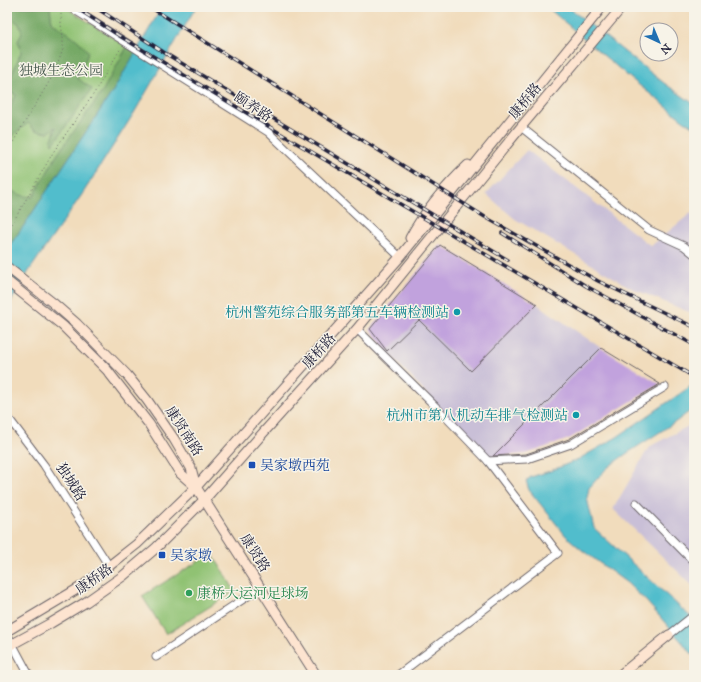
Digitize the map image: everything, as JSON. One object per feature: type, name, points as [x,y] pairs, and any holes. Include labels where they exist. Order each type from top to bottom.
[{"type":"main road","name":"康桥路","points":[[7,632],[84,584],[109,566],[137,544],[196,487],[400,257],[602,7]]},
{"type":"main road","name":"康桥路","points":[[10,646],[86,602],[123,576],[156,548],[204,500],[262,433],[357,329],[521,127],[622,7]]},
{"type":"main road","name":"康贤南路","points":[[7,267],[70,317],[115,362],[147,400],[174,439],[192,468],[196,487]]},
{"type":"main road","name":"康贤南路","points":[[7,281],[63,326],[95,357],[115,379],[149,424],[180,473],[196,487]]},
{"type":"main road","name":"康贤路","points":[[196,487],[316,675]]},
{"type":"main road","points":[[620,675],[669,635]]},
{"type":"street","name":"颐养路","points":[[70,7],[268,132],[400,257]]},
{"type":"street","points":[[521,127],[649,230],[684,246],[694,254]]},
{"type":"street","points":[[357,329],[436,407],[488,462],[558,553],[398,675]]},
{"type":"street","points":[[488,462],[527,458],[570,444],[665,387]]},
{"type":"street","name":"独城路","points":[[7,416],[44,465],[109,566]]},
{"type":"street","points":[[636,503],[694,562]]},
{"type":"street","points":[[156,657],[260,588]]},
{"type":"street","points":[[669,635],[694,615]]},
{"type":"street","points":[[7,632],[10,646],[29,675]]},
{"type":"path","points":[[7,152],[55,72],[63,49],[61,14]]},
{"type":"path","points":[[7,230],[9,229],[54,151],[93,95],[121,47]]},
{"type":"shaded area","points":[[527,150],[651,246],[691,213],[694,216],[694,314],[633,289],[515,219],[486,194]]},
{"type":"shaded area","points":[[537,304],[601,348],[488,461],[387,351],[419,320],[471,371]]},
{"type":"shaded area","points":[[694,423],[694,587],[613,509],[649,447]]},
{"type":"green space","name":"独城生态公园","points":[[7,7],[65,7],[136,52],[113,91],[7,249]]},
{"type":"green space","points":[[7,7],[50,7],[52,23],[76,39],[88,52],[77,78],[92,89],[54,143],[51,143],[56,127],[48,133],[35,130],[28,123],[7,140],[10,107],[16,95],[7,90],[7,87],[21,52],[18,41],[22,33],[19,24],[7,14]]},
{"type":"green space","points":[[127,47],[136,52],[113,91],[7,249],[7,185],[12,191],[18,194],[33,197],[57,155],[102,92]]},
{"type":"green space","name":"康桥大运河足球场","points":[[212,553],[235,591],[166,634],[142,596]]},
{"type":"water","points":[[162,7],[196,7],[134,113],[83,193],[29,271],[7,308],[7,249],[113,91]]},
{"type":"water","points":[[547,7],[568,7],[664,83],[694,104],[694,127],[629,77]]},
{"type":"water","points":[[694,384],[694,408],[606,469],[589,488],[587,498],[594,528],[694,620],[694,656],[647,602],[627,583],[582,550],[566,536],[529,490],[526,481],[531,477],[577,460],[617,437]]},
{"type":"building","name":"杭州警苑综合服务部第五车辆检测站","points":[[440,245],[537,304],[471,371],[419,320],[387,351],[370,329]]},
{"type":"building","name":"杭州市第八机动车排气检测站","points":[[601,348],[660,384],[569,439],[526,454],[493,456]]},
{"type":"railway","points":[[75,7],[118,35],[288,138],[694,377]]},
{"type":"railway","points":[[95,7],[168,55],[508,260]]},
{"type":"railway","points":[[150,7],[485,217],[598,281],[694,327]]},
{"type":"railway","points":[[502,233],[586,286],[694,345]]},
{"type":"place","name":"杭州警苑综合服务部第五车辆检测站","points":[[457,312]]},
{"type":"place","name":"杭州市第八机动车排气检测站","points":[[576,415]]},
{"type":"place","name":"吴家墩西苑","points":[[252,465]]},
{"type":"place","name":"吴家墩","points":[[162,555]]},
{"type":"place","name":"康桥大运河足球场","points":[[189,593]]}]
